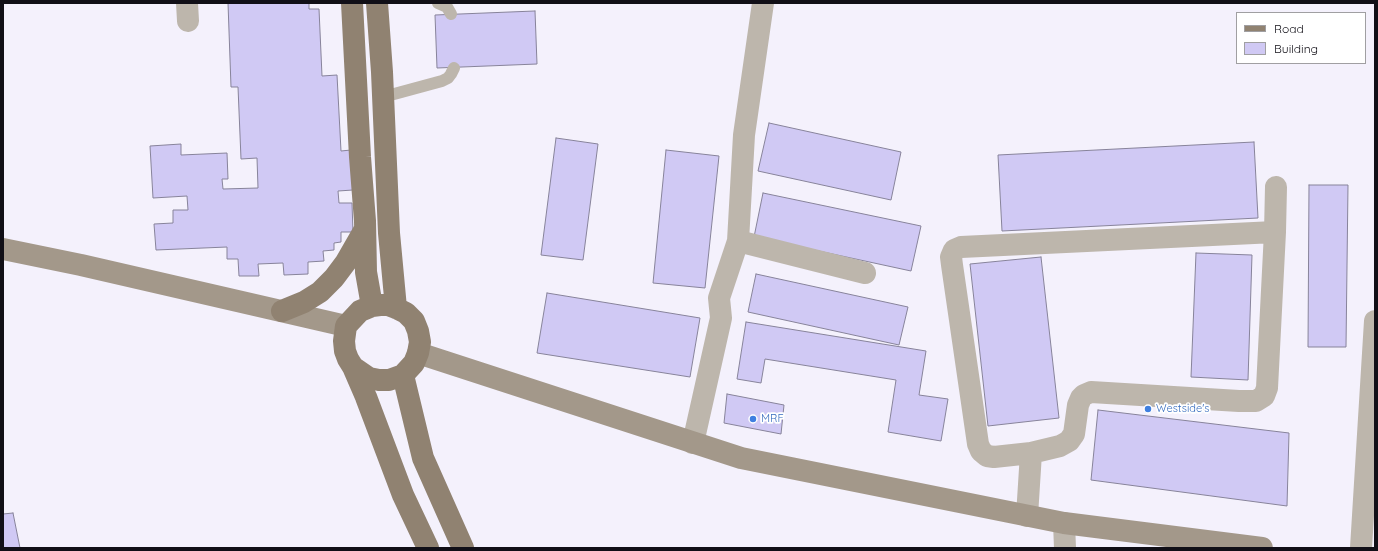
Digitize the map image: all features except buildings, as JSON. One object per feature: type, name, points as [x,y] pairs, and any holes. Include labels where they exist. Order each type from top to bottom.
[{"type":"main road","points":[[352,3],[365,229],[366,272],[372,306]]},
{"type":"main road","points":[[377,3],[389,234],[396,308]]},
{"type":"main road","points":[[282,312],[304,302],[320,292],[334,278],[346,262],[365,229]]},
{"type":"main road","points":[[3,249],[89,267],[346,326]]},
{"type":"main road","points":[[353,367],[369,378],[379,380],[389,380],[403,375],[414,363],[418,353],[420,342],[414,321],[406,313],[388,305],[372,306],[360,312],[346,326],[344,341],[348,359],[366,397],[403,495],[428,548]]},
{"type":"main road","points":[[418,353],[741,458],[1064,523],[1262,548]]},
{"type":"main road","points":[[403,375],[423,458],[463,548]]},
{"type":"street","points":[[693,443],[721,318],[719,298],[738,241],[744,135],[763,3]]},
{"type":"street","points":[[1274,232],[962,247],[954,250],[951,257],[952,265],[978,444],[981,451],[987,456],[994,457],[1060,446],[1069,441],[1074,434],[1078,405],[1084,395],[1091,392],[1239,401],[1256,401],[1264,396],[1267,388],[1274,232],[1276,187]]},
{"type":"street","points":[[738,241],[866,273]]},
{"type":"street","points":[[1361,548],[1375,321]]},
{"type":"street","points":[[1027,516],[1030,452]]},
{"type":"street","points":[[1064,523],[1066,548]]},
{"type":"lane","points":[[438,3],[447,7],[451,14]]},
{"type":"lane","points":[[383,97],[442,81],[448,78],[454,68]]},
{"type":"place","name":"Westside's","points":[[1148,409]]},
{"type":"place","name":"MRF","points":[[753,419]]}]
